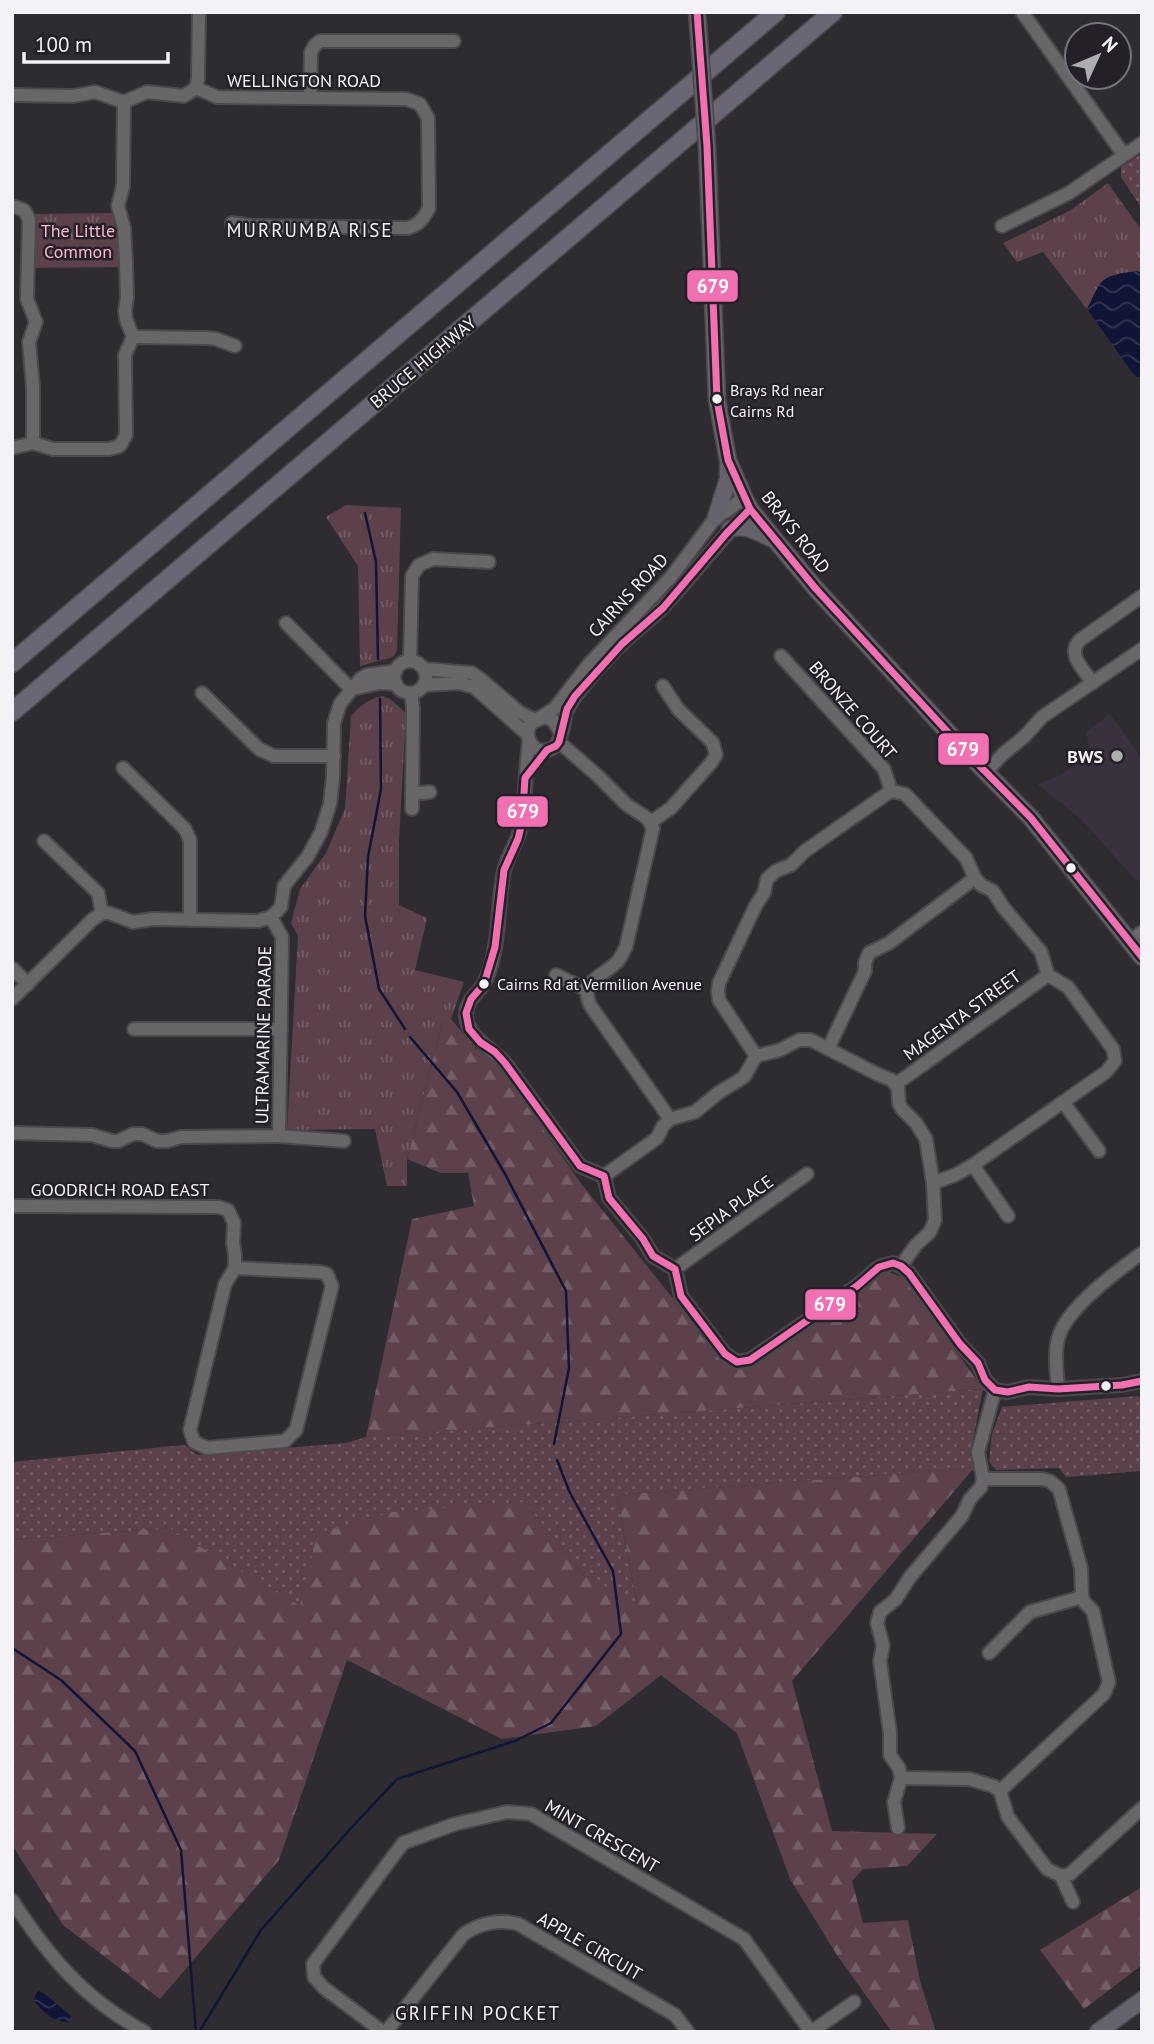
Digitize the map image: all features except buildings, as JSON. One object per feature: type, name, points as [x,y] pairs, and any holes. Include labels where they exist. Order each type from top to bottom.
[{"type":"highway","name":"BRUCE HIGHWAY","points":[[12,663],[776,12]]},
{"type":"highway","name":"BRUCE HIGHWAY","points":[[12,712],[833,12]]},
{"type":"main road","name":"BRAYS ROAD","points":[[697,12],[707,146],[717,400],[728,460],[747,503],[775,540],[893,674],[1031,818],[1136,937],[1142,957]]},
{"type":"main road","points":[[716,517],[728,479],[728,460]]},
{"type":"main road","points":[[730,529],[739,525],[748,527],[775,540]]},
{"type":"main road","points":[[1098,2032],[1142,2000]]},
{"type":"street","points":[[195,88],[198,79],[199,12]]},
{"type":"street","points":[[1021,12],[1124,155]]},
{"type":"street","points":[[310,98],[311,51],[320,41],[454,41]]},
{"type":"street","name":"WELLINGTON ROAD","points":[[124,102],[147,92],[184,96],[195,88],[217,97],[406,99],[425,109],[428,118],[429,208],[415,226],[252,226],[232,223]]},
{"type":"street","points":[[12,95],[73,96],[95,92],[124,102],[123,186],[118,206],[124,228],[127,297],[125,311],[133,337],[125,355],[126,435],[120,446],[109,449],[53,449],[33,443],[12,447]]},
{"type":"street","points":[[1002,226],[1069,193],[1142,143]]},
{"type":"street","points":[[12,206],[24,210],[29,219],[27,299],[36,322],[29,342],[33,370],[33,443]]},
{"type":"street","points":[[133,337],[207,338],[235,346]]},
{"type":"street","name":"CAIRNS ROAD","points":[[537,719],[555,708],[589,664],[671,577],[716,517],[747,503]]},
{"type":"street","name":"CAIRNS ROAD","points":[[559,737],[567,709],[575,696],[622,643],[663,608],[730,529],[747,503]]},
{"type":"street","points":[[410,661],[412,576],[419,565],[433,559],[489,562]]},
{"type":"street","points":[[1093,683],[1075,656],[1074,646],[1142,596]]},
{"type":"street","points":[[286,623],[351,689]]},
{"type":"street","points":[[986,772],[1042,717],[1142,649]]},
{"type":"street","name":"BRONZE COURT","points":[[781,656],[884,769],[891,792]]},
{"type":"street","points":[[410,661],[418,663],[424,669],[426,677],[419,691],[411,693],[402,691],[396,677],[401,664],[410,661]]},
{"type":"street","points":[[424,669],[461,671],[477,676],[519,712],[537,719],[549,718],[557,723],[559,737],[556,746],[547,750],[525,778]]},
{"type":"street","points":[[12,999],[92,920],[102,914],[109,913],[133,922],[153,919],[258,921],[271,917],[281,906],[284,886],[308,856],[321,832],[330,804],[334,723],[340,704],[360,679],[367,675],[396,677]]},
{"type":"street","points":[[424,685],[459,683],[474,687],[537,749],[547,750]]},
{"type":"street","points":[[651,822],[671,808],[716,755],[713,743],[678,709],[663,685]]},
{"type":"street","points":[[202,693],[259,749],[274,756],[334,756]]},
{"type":"street","points":[[411,693],[412,810]]},
{"type":"street","points":[[537,719],[529,727],[522,823],[504,870],[495,947],[484,984],[471,999],[466,1013],[469,1028],[480,1042],[505,1063],[580,1166],[604,1175]]},
{"type":"street","points":[[559,737],[627,805],[651,822],[653,828],[626,947],[616,963],[592,982],[586,990],[586,997],[670,1119]]},
{"type":"street","points":[[123,768],[186,829],[191,839],[190,920]]},
{"type":"street","points":[[412,794],[430,792]]},
{"type":"street","points":[[756,1056],[719,1000],[718,991],[724,972],[764,893],[767,879],[776,871],[791,865],[805,851],[891,792],[905,794],[966,858],[981,885],[993,891],[999,898],[1003,907],[1041,953],[1048,975],[1068,987],[1113,1049],[1115,1061],[1106,1072],[973,1165],[933,1183]]},
{"type":"street","points":[[44,841],[98,894],[102,914]]},
{"type":"street","points":[[828,1049],[865,971],[869,953],[889,943],[975,878]]},
{"type":"street","name":"ULTRAMARINE PARADE","points":[[12,1133],[92,1135],[111,1142],[133,1134],[167,1141],[181,1137],[279,1136],[282,937],[271,917]]},
{"type":"street","points":[[12,968],[28,984]]},
{"type":"street","points":[[555,975],[586,990]]},
{"type":"street","name":"MAGENTA STREET","points":[[896,1084],[1048,975]]},
{"type":"street","points":[[134,1028],[281,1029]]},
{"type":"street","points":[[604,1175],[657,1138],[670,1119],[695,1112],[744,1077],[756,1056],[780,1050],[799,1040],[811,1041],[892,1080],[896,1084],[902,1109],[926,1139],[933,1183],[934,1226],[901,1266]]},
{"type":"street","points":[[1063,1102],[1099,1151]]},
{"type":"street","points":[[279,1136],[344,1141]]},
{"type":"street","points":[[973,1165],[1008,1216]]},
{"type":"street","name":"SEPIA PLACE","points":[[675,1269],[807,1174]]},
{"type":"street","points":[[604,1175],[610,1198],[653,1256],[675,1269],[681,1296],[725,1354],[737,1362],[750,1360],[857,1286],[879,1267],[893,1263],[909,1273],[960,1344],[978,1363],[985,1380],[995,1390],[1008,1392],[1029,1387],[1058,1389],[1142,1381]]},
{"type":"street","name":"GOODRICH ROAD EAST","points":[[12,1206],[219,1207],[228,1210],[234,1223],[235,1268]]},
{"type":"street","points":[[1058,1389],[1057,1341],[1064,1322],[1098,1289],[1142,1253]]},
{"type":"street","points":[[235,1268],[320,1272],[327,1275],[332,1286],[296,1430],[291,1437],[285,1441],[207,1448],[194,1442],[190,1430],[225,1284],[235,1268]]},
{"type":"street","points":[[898,1828],[894,1802],[901,1778],[899,1768],[890,1755],[890,1733],[880,1661],[883,1645],[877,1623],[880,1612],[896,1599],[909,1577],[962,1516],[970,1499],[981,1487],[983,1479],[978,1452],[995,1390]]},
{"type":"street","points":[[983,1479],[1041,1479],[1050,1481],[1059,1489],[1081,1568],[1082,1597],[1093,1611],[1109,1682],[1104,1695],[1000,1791]]},
{"type":"street","points":[[989,1653],[1030,1612],[1082,1597]]},
{"type":"street","points":[[901,1778],[969,1779],[993,1786],[1000,1791],[1008,1817],[1047,1869],[1061,1877],[1073,1902]]},
{"type":"street","points":[[1061,1877],[1070,1874],[1142,1808]]},
{"type":"street","name":"MINT CRESCENT","points":[[385,2032],[324,1987],[314,1977],[313,1964],[404,1843],[455,1824],[507,1812],[531,1814],[744,1938],[811,2032]]},
{"type":"street","points":[[12,1900],[37,1939],[61,1968],[118,2018],[145,2032]]},
{"type":"street","name":"APPLE CIRCUIT","points":[[385,2032],[463,1935],[472,1929],[505,1921],[518,1924],[675,2015],[688,2032]]},
{"type":"street","points":[[811,2032],[854,2002]]},
{"type":"shaded area","points":[[1110,714],[1142,758],[1142,884],[1082,820],[1037,784],[1059,776],[1091,753],[1086,732]]},
{"type":"green space","points":[[1140,155],[1141,207],[1121,177],[1121,167]]},
{"type":"green space","points":[[1108,183],[1142,231],[1142,272],[1119,274],[1106,279],[1098,287],[1087,309],[1043,252],[1017,262],[1003,243],[1071,210]]},
{"type":"green space","name":"The Little Common","points":[[117,213],[123,267],[33,268],[33,214]]},
{"type":"green space","points":[[346,505],[401,508],[397,650],[390,658],[360,666],[358,566],[326,517]]},
{"type":"green space","points":[[382,696],[390,699],[406,713],[399,841],[399,905],[427,918],[415,970],[464,982],[451,1019],[442,1024],[407,1159],[407,1186],[387,1186],[375,1129],[287,1130],[298,936],[291,923],[300,889],[326,853],[345,809],[351,716],[365,703]]},
{"type":"green space","points":[[451,1019],[475,1048],[498,1064],[580,1182],[721,1359],[735,1367],[751,1367],[886,1271],[904,1278],[983,1389],[366,1437],[412,1219],[474,1206],[468,1173],[441,1173],[407,1159],[442,1024]]},
{"type":"green space","points":[[983,1389],[970,1454],[974,1468],[617,1495],[637,1605],[583,1574],[524,1502],[300,1607],[169,1528],[12,1540],[12,1462],[184,1445],[197,1455],[346,1443],[366,1437]]},
{"type":"green space","points":[[1138,1396],[1142,1399],[1142,1471],[1066,1477],[1059,1468],[996,1470],[989,1462],[992,1434],[1002,1407]]},
{"type":"green space","points":[[974,1468],[792,1681],[832,1831],[937,1834],[907,1866],[863,1869],[852,1881],[863,1923],[908,1920],[920,1981],[936,2032],[892,2032],[837,1955],[790,1879],[737,1733],[661,1675],[596,1726],[502,1739],[347,1660],[279,1860],[160,1999],[63,1925],[12,1845],[12,1540],[169,1528],[300,1606],[317,1533],[392,1512],[524,1502],[583,1574],[637,1604],[617,1495]]},
{"type":"green space","points":[[1142,1887],[1142,1965],[1084,2009],[1040,1950]]},
{"type":"water","points":[[1142,272],[1142,376],[1136,378],[1087,309],[1104,280],[1114,275]]},
{"type":"water","points":[[39,1991],[71,2016],[69,2022],[54,2019],[41,2009],[34,2001]]},
{"type":"waterway","points":[[365,513],[376,562],[378,659]]},
{"type":"waterway","points":[[380,699],[381,789],[368,857],[365,916],[379,989],[405,1029]]},
{"type":"waterway","points":[[410,1037],[457,1092],[505,1174],[566,1291],[569,1368],[554,1444]]},
{"type":"waterway","points":[[199,2032],[261,1930],[397,1779],[515,1741],[551,1723],[621,1634],[613,1571],[570,1493],[557,1460]]},
{"type":"waterway","points":[[12,1648],[61,1680],[135,1751],[181,1850],[196,2032]]},
{"type":"transit line","name":"679","points":[[697,12],[707,146],[717,400],[728,460],[750,509],[816,589],[968,754],[1031,818],[1142,957]]},
{"type":"transit line","name":"679","points":[[750,509],[663,608],[622,644],[575,696],[567,709],[559,742],[547,750],[525,778],[522,823],[504,870],[495,947],[484,984],[471,999],[466,1013],[469,1029],[505,1063],[580,1166],[604,1176],[609,1198],[643,1239],[653,1256],[675,1269],[681,1296],[725,1354],[737,1362],[750,1360],[857,1286],[879,1267],[893,1263],[909,1273],[960,1344],[978,1363],[985,1380],[995,1390],[1008,1392],[1029,1387],[1058,1389],[1142,1381]]},
{"type":"place","name":"Brays Rd near Cairns Rd","points":[[717,399]]},
{"type":"place","name":"BWS","points":[[1117,756]]},
{"type":"place","name":"Cairns Rd at Vermilion Avenue","points":[[484,984]]},
{"type":"district","name":"MURRUMBA RISE","points":[[310,230]]},
{"type":"district","name":"GRIFFIN POCKET","points":[[478,2013]]}]
